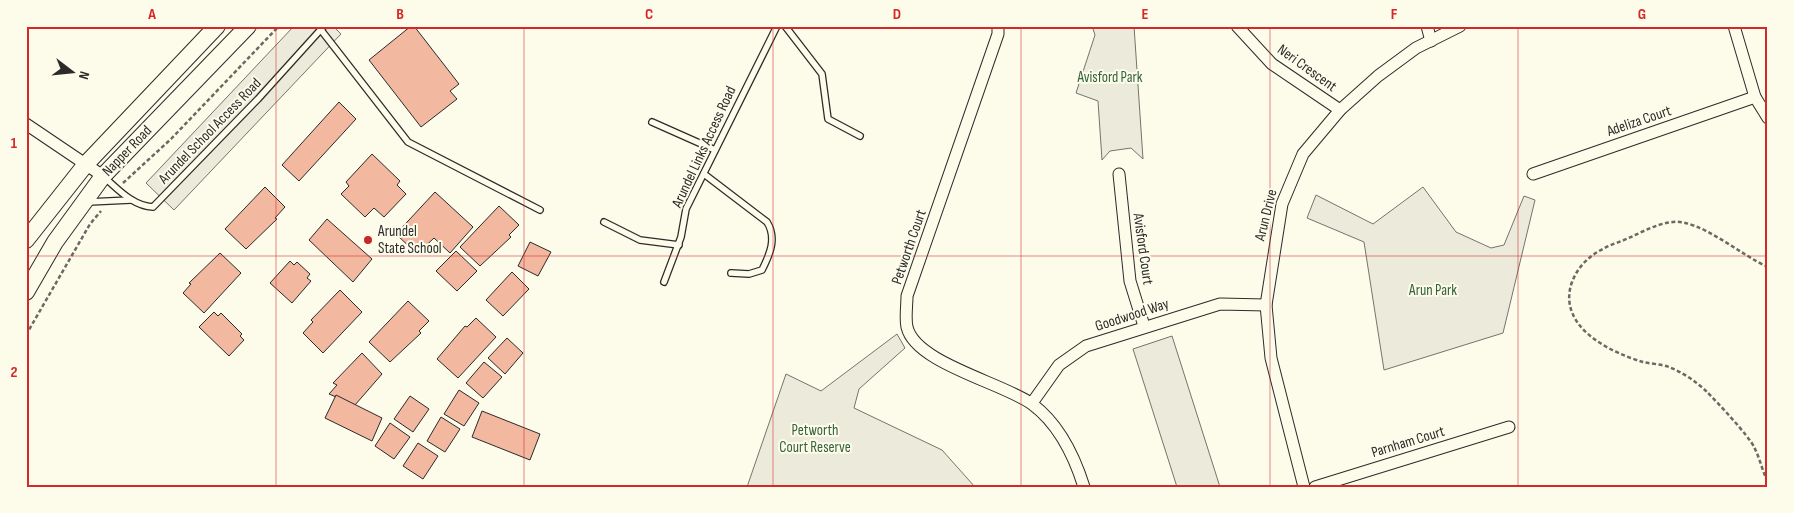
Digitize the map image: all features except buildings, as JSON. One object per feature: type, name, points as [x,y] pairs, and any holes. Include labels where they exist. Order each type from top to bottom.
[{"type":"main road","name":"Napper Road","points":[[26,240],[86,164],[217,26]]},
{"type":"main road","name":"Napper Road","points":[[26,292],[55,242],[103,176],[248,26]]},
{"type":"street","name":"Petworth Court","points":[[998,26],[998,34],[908,296],[907,327],[921,348],[942,361],[1032,403],[1060,432],[1077,465],[1084,487]]},
{"type":"street","name":"Neri Crescent","points":[[1237,26],[1272,64],[1340,110]]},
{"type":"street","points":[[1427,26],[1431,41]]},
{"type":"street","name":"Arun Drive","points":[[1304,487],[1271,358],[1266,305],[1282,204],[1303,154],[1340,110],[1378,76],[1416,48],[1460,26]]},
{"type":"street","points":[[1734,26],[1755,97],[1768,118]]},
{"type":"street","name":"Adeliza Court","points":[[1533,174],[1755,97]]},
{"type":"street","points":[[26,124],[103,176]]},
{"type":"street","name":"Avisford Court","points":[[1119,174],[1130,281],[1144,326]]},
{"type":"street","name":"Goodwood Way","points":[[1032,403],[1059,364],[1086,346],[1144,326],[1220,304],[1266,305]]},
{"type":"street","name":"Parnham Court","points":[[1315,487],[1509,427]]},
{"type":"lane","name":"Arundel Links Access Road","points":[[664,282],[679,245],[686,209],[777,26]]},
{"type":"lane","points":[[785,26],[822,74],[828,119],[860,136]]},
{"type":"lane","name":"Arundel School Access Road","points":[[103,176],[131,200],[144,206],[153,206],[252,106],[323,28]]},
{"type":"lane","points":[[323,28],[408,142],[540,210]]},
{"type":"lane","points":[[652,122],[715,150]]},
{"type":"lane","points":[[704,174],[767,222],[772,231],[773,240],[762,270],[749,274],[731,273]]},
{"type":"lane","points":[[82,204],[94,200],[131,200]]},
{"type":"lane","points":[[604,222],[640,240],[679,245]]},
{"type":"path","points":[[118,190],[125,180],[170,138],[279,26]]},
{"type":"path","points":[[26,335],[90,224],[111,200]]},
{"type":"path","points":[[1768,267],[1752,260],[1704,230],[1672,222],[1650,227],[1602,249],[1581,264],[1574,277],[1568,307],[1574,320],[1604,346],[1629,357],[1667,366],[1682,373],[1706,392],[1754,446],[1768,482]]},
{"type":"green space","name":"Avisford Park","points":[[1092,26],[1134,26],[1143,159],[1131,148],[1110,151],[1102,160],[1098,101],[1076,93],[1095,35]]},
{"type":"green space","name":"Arun Park","points":[[1423,187],[1456,232],[1491,248],[1504,245],[1524,196],[1535,200],[1503,333],[1384,370],[1364,242],[1307,218],[1316,195],[1373,224]]},
{"type":"green space","name":"Petworth Court Reserve","points":[[897,334],[905,348],[859,389],[854,408],[942,450],[975,487],[747,487],[786,374],[821,391]]},
{"type":"green space","points":[[1172,336],[1220,487],[1177,487],[1133,349]]},
{"type":"shaded area","points":[[294,26],[333,26],[341,34],[174,210],[146,183]]},
{"type":"place","name":"Arundel State School","points":[[368,240]]}]
